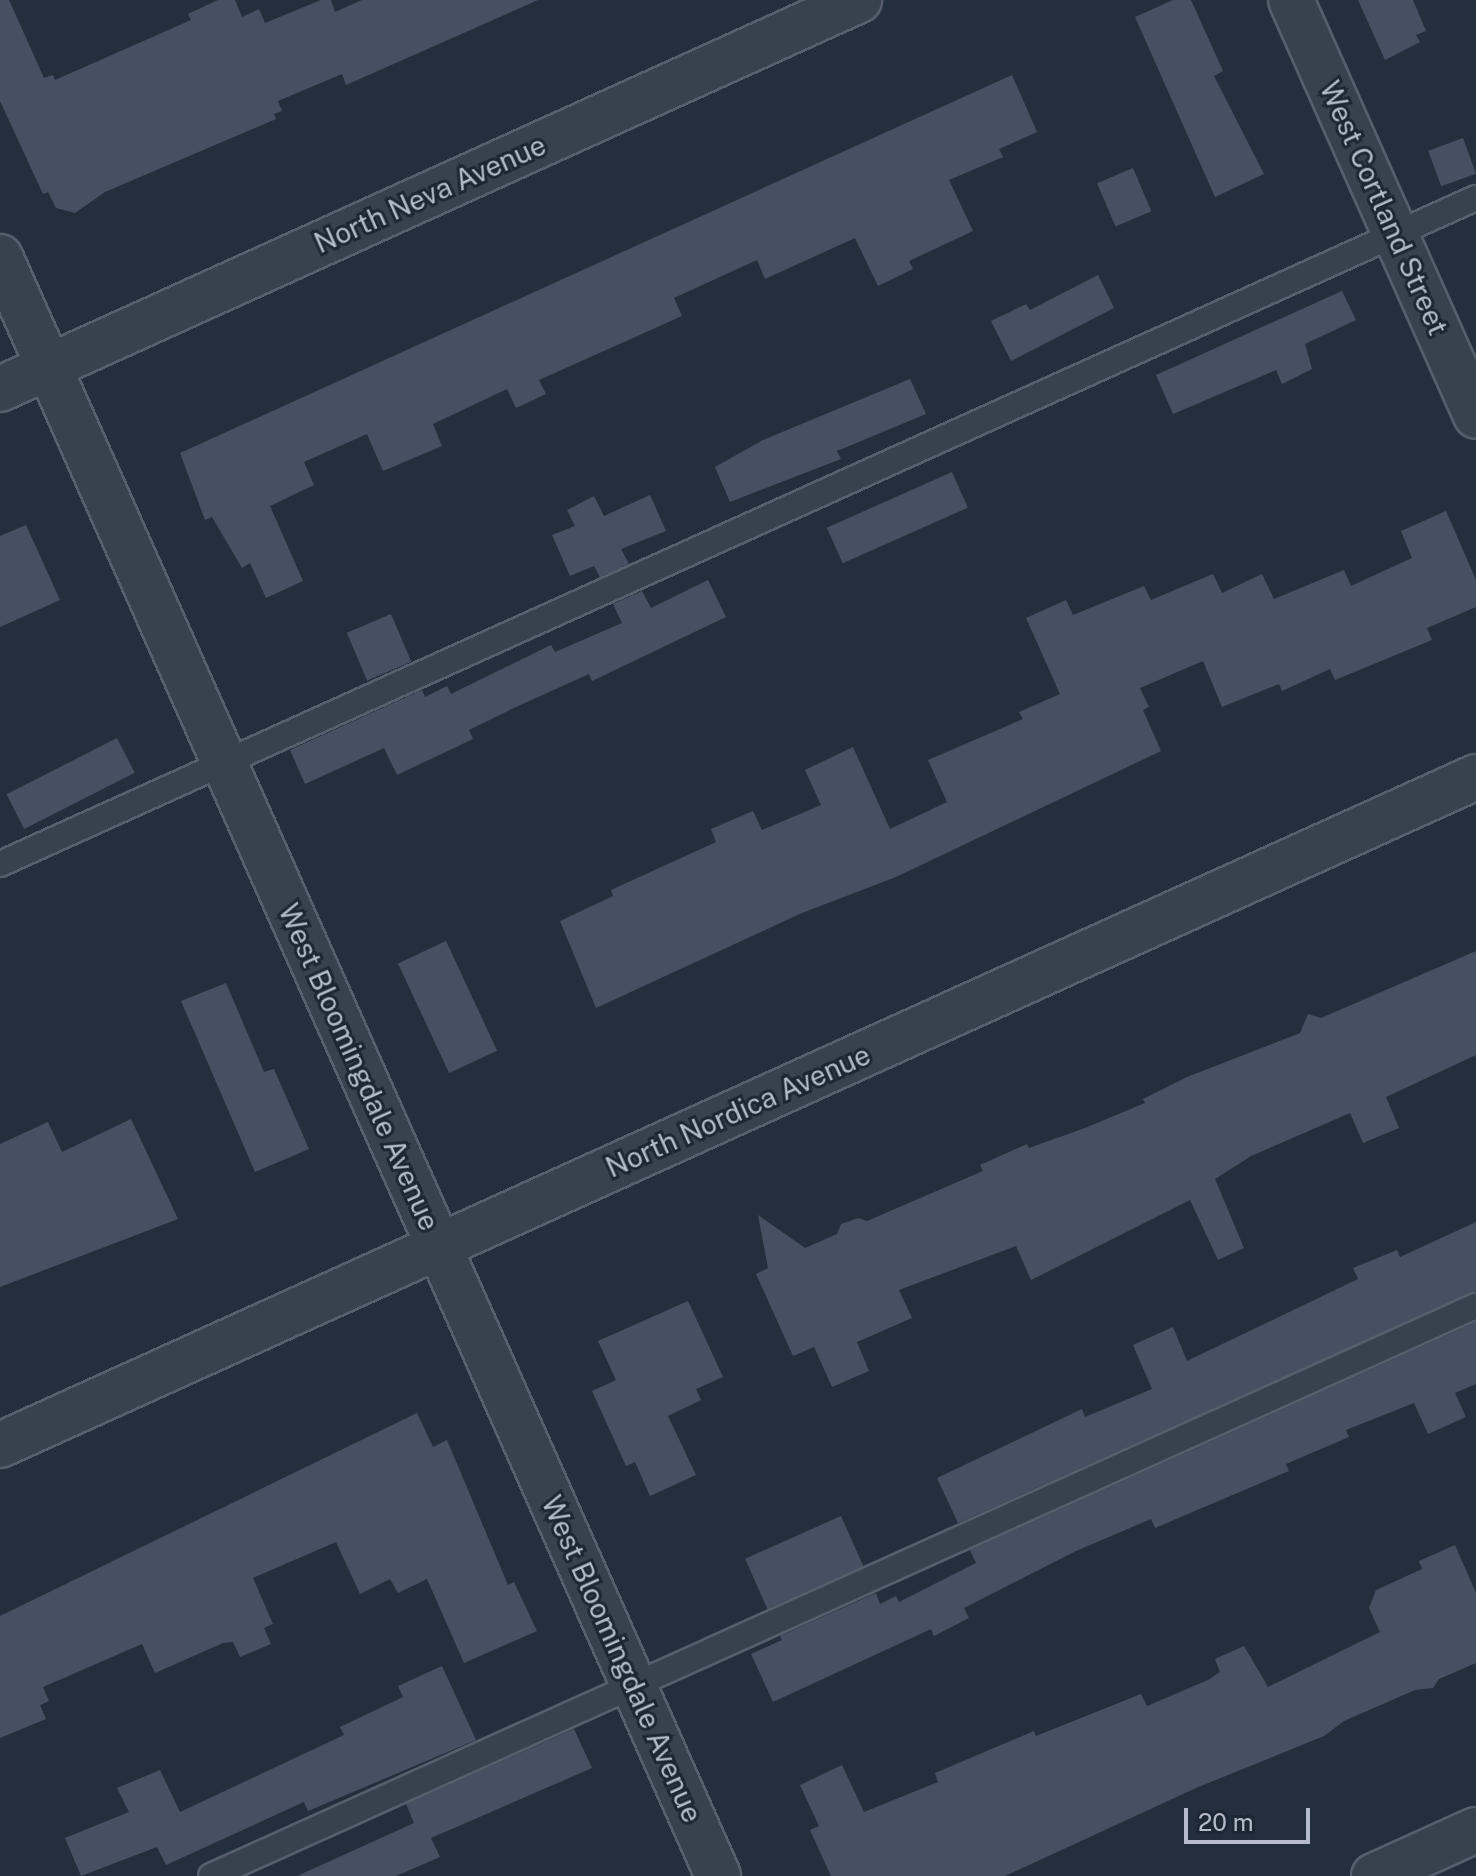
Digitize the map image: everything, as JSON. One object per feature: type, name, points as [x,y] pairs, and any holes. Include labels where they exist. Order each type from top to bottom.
[{"type":"street","name":"North Neva Avenue","points":[[0,389],[859,0]]},
{"type":"street","name":"West Cortland Street","points":[[1291,0],[1476,416]]},
{"type":"street","name":"West Bloomingdale Avenue","points":[[0,257],[718,1876]]},
{"type":"street","name":"North Nordica Avenue","points":[[0,1445],[1476,777]]},
{"type":"street","points":[[1374,1876],[1476,1830]]},
{"type":"lane","points":[[0,864],[1476,198]]},
{"type":"lane","points":[[211,1876],[1476,1306]]},
{"type":"building","points":[[0,0],[9,0],[44,78],[53,75],[55,80],[191,20],[188,14],[218,0],[235,0],[242,17],[259,9],[265,23],[321,0],[331,0],[335,12],[362,0],[538,0],[346,85],[342,74],[278,101],[282,111],[274,114],[276,119],[105,192],[75,213],[56,208],[48,192],[43,194],[0,101]]},
{"type":"building","points":[[1173,0],[1191,0],[1223,71],[1214,76],[1264,174],[1215,197],[1135,17]]},
{"type":"building","points":[[1358,0],[1413,0],[1426,31],[1416,35],[1420,42],[1385,60]]},
{"type":"building","points":[[1012,75],[1037,132],[999,149],[1003,157],[949,180],[973,231],[909,261],[913,269],[878,286],[855,238],[765,279],[757,260],[674,298],[682,316],[539,380],[546,394],[516,408],[507,389],[433,424],[442,446],[383,471],[367,434],[304,462],[314,485],[270,506],[303,581],[266,598],[250,563],[242,568],[212,517],[205,520],[180,453]]},
{"type":"building","points":[[1463,138],[1476,174],[1441,186],[1428,151]]},
{"type":"building","points":[[1133,168],[1151,211],[1115,227],[1097,183]]},
{"type":"building","points":[[1098,275],[1114,308],[1011,361],[991,321],[1026,304],[1030,310]]},
{"type":"building","points":[[1342,291],[1356,320],[1305,344],[1312,369],[1282,384],[1276,370],[1173,414],[1156,375]]},
{"type":"building","points":[[910,379],[926,414],[837,451],[841,459],[730,502],[715,467],[763,440]]},
{"type":"building","points":[[952,472],[968,508],[843,563],[827,528]]},
{"type":"building","points":[[650,495],[666,531],[621,549],[629,564],[600,577],[594,566],[570,576],[552,535],[575,526],[567,510],[594,496],[604,516]]},
{"type":"building","points":[[1446,511],[1476,580],[1476,607],[1427,628],[1432,640],[1335,680],[1330,669],[1282,691],[1279,684],[1222,707],[1203,661],[1140,688],[1149,707],[1143,710],[1161,751],[896,877],[802,913],[596,1008],[560,921],[613,896],[611,890],[716,842],[711,829],[753,811],[762,830],[821,805],[805,770],[853,747],[890,829],[947,802],[928,760],[1023,719],[1019,712],[1060,694],[1026,618],[1066,600],[1073,615],[1144,586],[1151,600],[1213,574],[1222,593],[1262,574],[1274,599],[1344,570],[1351,586],[1412,558],[1401,531]]},
{"type":"building","points":[[26,525],[60,600],[0,627],[0,536]]},
{"type":"building","points":[[708,580],[726,617],[592,681],[589,674],[516,707],[469,730],[473,739],[397,775],[384,748],[305,784],[290,750],[422,690],[425,697],[447,686],[451,694],[551,645],[555,652],[622,623],[613,604],[642,591],[651,608]]},
{"type":"building","points":[[391,614],[411,662],[367,681],[347,633]]},
{"type":"building","points":[[117,738],[135,773],[24,829],[7,794]]},
{"type":"building","points":[[446,941],[497,1051],[449,1073],[398,963]]},
{"type":"building","points":[[1476,951],[1476,1055],[1386,1097],[1399,1128],[1363,1143],[1350,1113],[1251,1156],[1215,1179],[1244,1248],[1218,1260],[1190,1200],[1031,1280],[1016,1246],[899,1290],[912,1318],[857,1342],[869,1371],[832,1387],[814,1347],[793,1356],[756,1274],[768,1268],[758,1215],[805,1248],[837,1234],[841,1224],[858,1218],[867,1221],[983,1171],[980,1165],[1027,1144],[1029,1148],[1085,1128],[1145,1103],[1143,1099],[1187,1077],[1300,1033],[1308,1014],[1321,1018]]},
{"type":"building","points":[[226,983],[264,1072],[274,1069],[309,1149],[255,1172],[181,1001]]},
{"type":"building","points":[[131,1119],[178,1219],[0,1287],[0,1144],[48,1122],[62,1152]]},
{"type":"building","points":[[1476,1222],[1476,1291],[958,1523],[937,1478],[1082,1409],[1085,1417],[1152,1389],[1133,1345],[1173,1327],[1187,1361],[1358,1279],[1353,1268],[1397,1250],[1400,1257]]},
{"type":"building","points":[[688,1301],[723,1377],[696,1389],[701,1400],[668,1416],[696,1475],[650,1496],[635,1462],[626,1466],[592,1391],[616,1380],[598,1341]]},
{"type":"building","points":[[1476,1322],[1476,1384],[1455,1393],[1466,1417],[1428,1434],[1414,1403],[1346,1430],[1349,1437],[1286,1464],[1289,1471],[1155,1528],[1151,1519],[1076,1551],[964,1608],[969,1618],[934,1636],[931,1629],[773,1702],[751,1654],[782,1640],[780,1636],[876,1593],[880,1604],[896,1596],[899,1602],[976,1563],[970,1550]]},
{"type":"building","points":[[417,1413],[433,1447],[447,1440],[508,1585],[514,1582],[537,1631],[464,1663],[427,1579],[398,1593],[390,1579],[360,1594],[336,1542],[253,1578],[273,1624],[264,1628],[271,1644],[240,1657],[233,1642],[223,1643],[155,1673],[142,1644],[43,1687],[49,1701],[40,1705],[46,1719],[0,1738],[0,1616]]},
{"type":"building","points":[[841,1516],[863,1566],[767,1609],[745,1559]]},
{"type":"building","points":[[1455,1545],[1476,1593],[1476,1663],[1439,1679],[1433,1688],[1415,1690],[1344,1721],[1324,1736],[1196,1788],[1005,1876],[831,1876],[810,1830],[819,1826],[800,1785],[842,1765],[864,1812],[938,1782],[935,1773],[1034,1731],[1036,1736],[1141,1694],[1147,1706],[1208,1680],[1220,1672],[1215,1659],[1244,1646],[1268,1687],[1380,1632],[1369,1608],[1376,1590],[1422,1569],[1419,1561]]},
{"type":"building","points":[[442,1666],[476,1740],[308,1811],[304,1802],[166,1865],[157,1847],[81,1876],[65,1838],[129,1812],[117,1788],[160,1770],[180,1812],[344,1735],[340,1727],[403,1697],[398,1686]]},
{"type":"building","points":[[574,1729],[592,1768],[431,1838],[440,1857],[396,1876],[297,1876],[414,1823],[406,1804]]}]
